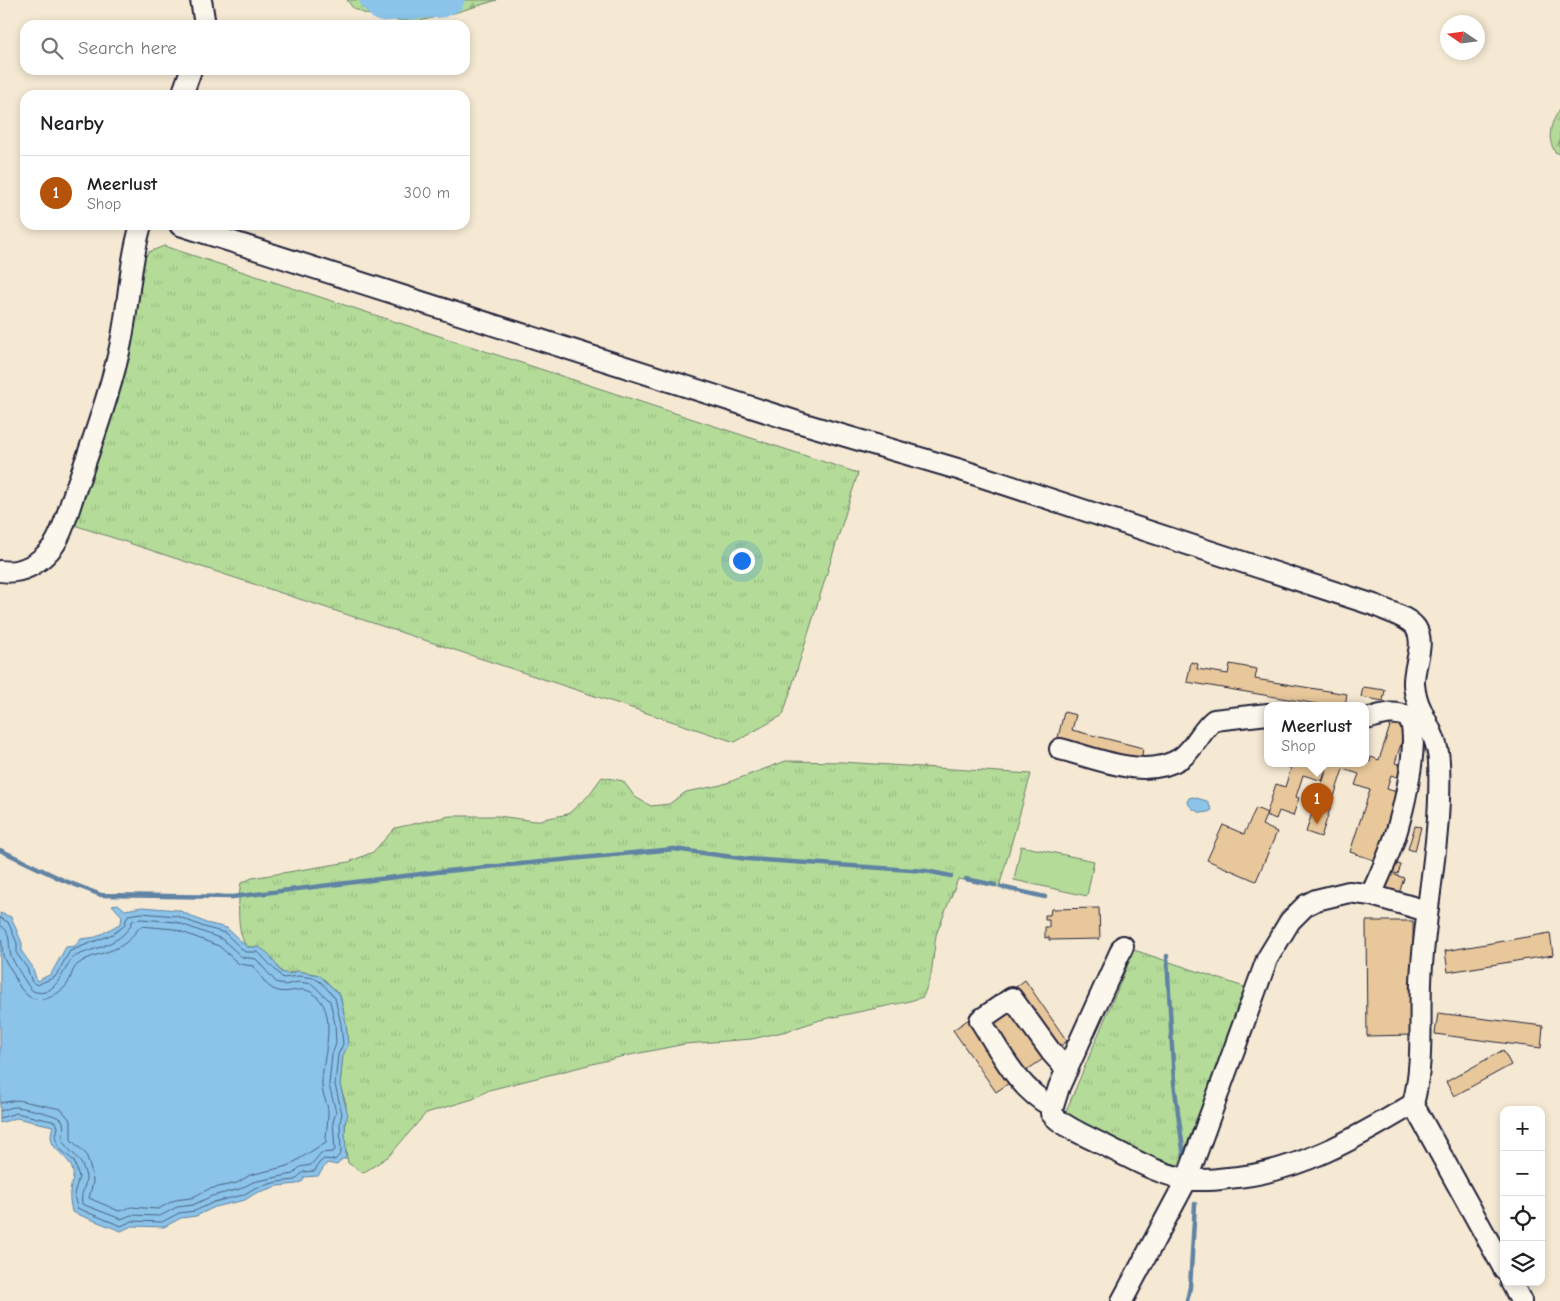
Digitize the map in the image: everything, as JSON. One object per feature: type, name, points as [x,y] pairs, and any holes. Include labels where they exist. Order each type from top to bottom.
[{"type":"street","points":[[201,0],[204,20]]},
{"type":"street","points":[[184,90],[189,75]]},
{"type":"street","points":[[0,572],[20,571],[36,564],[52,549],[64,522],[92,443],[118,356],[131,263],[140,230]]},
{"type":"street","points":[[196,230],[764,412],[961,470],[1377,606],[1408,621],[1416,628],[1419,640],[1414,683],[1416,695],[1436,740],[1439,761],[1437,845],[1427,911],[1422,967],[1419,1054],[1416,1092],[1413,1104],[1500,1262]]},
{"type":"street","points":[[1369,718],[1384,713],[1398,713],[1408,717],[1414,729],[1406,790],[1399,824],[1371,895]]},
{"type":"street","points":[[1060,749],[1132,766],[1160,767],[1182,757],[1214,720],[1264,714]]},
{"type":"street","points":[[1122,1301],[1187,1179],[1267,958],[1290,921],[1306,905],[1326,895],[1349,892],[1371,895],[1427,911]]},
{"type":"street","points":[[1123,946],[1052,1106],[1051,1113],[1053,1116],[1094,1140],[1156,1171],[1187,1179],[1252,1176],[1279,1171],[1326,1152],[1413,1104]]},
{"type":"street","points":[[1052,1106],[1036,1098],[1017,1076],[980,1020],[1012,998],[1051,1052],[1067,1070]]},
{"type":"street","points":[[1513,1286],[1521,1301]]},
{"type":"green space","points":[[347,0],[497,0],[424,20],[396,20],[366,14],[353,8]]},
{"type":"green space","points":[[1560,109],[1560,154],[1555,152],[1550,135],[1554,119]]},
{"type":"green space","points":[[164,246],[858,473],[783,715],[735,742],[71,524],[138,267],[149,252]]},
{"type":"green space","points":[[786,761],[842,762],[1031,774],[999,887],[958,879],[936,935],[931,975],[923,997],[820,1020],[787,1031],[752,1039],[685,1044],[620,1057],[489,1090],[473,1099],[426,1113],[389,1156],[363,1173],[348,1163],[345,1145],[346,1104],[340,1085],[343,1055],[348,1045],[346,1023],[340,995],[325,980],[315,974],[298,971],[284,974],[259,947],[247,947],[243,941],[239,925],[241,883],[252,878],[349,862],[373,852],[395,828],[450,816],[498,816],[535,821],[568,814],[588,796],[602,777],[623,781],[635,797],[651,806],[669,804],[686,792],[721,785]]},
{"type":"green space","points":[[1021,846],[1094,861],[1087,896],[1014,880]]},
{"type":"green space","points":[[1134,950],[1247,988],[1178,1167],[1170,1171],[1064,1116]]},
{"type":"water","points":[[1193,797],[1207,801],[1212,810],[1205,813],[1195,810],[1187,802],[1189,798]]},
{"type":"water","points":[[118,904],[125,910],[142,907],[178,910],[206,923],[227,928],[247,947],[259,947],[269,954],[281,972],[289,974],[298,971],[319,975],[340,995],[346,1023],[348,1045],[343,1055],[340,1085],[348,1115],[345,1122],[346,1159],[342,1159],[337,1165],[327,1163],[318,1176],[304,1177],[303,1181],[297,1184],[278,1186],[256,1193],[245,1200],[215,1207],[196,1216],[181,1218],[164,1227],[132,1226],[121,1231],[72,1212],[70,1194],[72,1170],[68,1161],[53,1145],[51,1134],[53,1126],[16,1118],[0,1123],[0,913],[11,917],[22,943],[22,952],[32,966],[37,981],[51,974],[66,947],[75,946],[81,939],[96,937],[121,923],[122,916],[112,905]]},
{"type":"building","points":[[1191,662],[1198,664],[1197,669],[1228,674],[1230,664],[1257,669],[1255,679],[1347,694],[1346,702],[1305,702],[1187,682]]},
{"type":"building","points":[[1363,687],[1385,690],[1383,701],[1361,697]]},
{"type":"building","points":[[1064,712],[1076,715],[1072,730],[1143,748],[1141,764],[1057,742]]},
{"type":"building","points":[[1391,723],[1406,728],[1395,763],[1404,766],[1400,778],[1391,775],[1387,789],[1397,792],[1377,861],[1350,852],[1370,790],[1355,785],[1359,774],[1343,769],[1321,837],[1306,832],[1327,767],[1369,767],[1371,757],[1379,760]]},
{"type":"building","points":[[1288,767],[1327,767],[1323,781],[1303,775],[1296,797],[1299,798],[1293,816],[1279,811],[1276,819],[1266,815],[1276,784],[1285,787],[1291,768]]},
{"type":"building","points":[[1256,808],[1267,813],[1262,825],[1277,832],[1256,881],[1207,860],[1223,825],[1244,834]]},
{"type":"building","points":[[1415,826],[1421,827],[1415,851],[1408,849]]},
{"type":"building","points":[[1391,862],[1401,865],[1398,874],[1395,873],[1395,875],[1404,878],[1398,897],[1382,892]]},
{"type":"building","points":[[1099,908],[1100,939],[1049,940],[1049,937],[1045,938],[1045,927],[1049,927],[1049,920],[1045,920],[1045,915],[1050,915],[1051,909]]},
{"type":"building","points":[[1366,921],[1413,921],[1414,1035],[1367,1036]]},
{"type":"building","points":[[1550,933],[1553,955],[1448,972],[1445,951]]},
{"type":"building","points":[[1025,980],[1067,1041],[1054,1051],[1012,990]]},
{"type":"building","points":[[1008,1008],[1049,1055],[1021,1074],[991,1019]]},
{"type":"building","points":[[1438,1013],[1543,1026],[1541,1048],[1435,1034]]},
{"type":"building","points":[[972,1017],[1015,1079],[996,1092],[953,1030]]},
{"type":"building","points":[[1503,1050],[1511,1065],[1454,1096],[1446,1082]]},
{"type":"waterway","points":[[372,0],[381,9],[442,5],[452,0]]},
{"type":"waterway","points":[[0,850],[63,880],[101,895],[232,897],[437,872],[674,849],[747,859],[926,871],[951,876]]},
{"type":"waterway","points":[[966,879],[995,885]]},
{"type":"waterway","points":[[1001,887],[1045,897]]},
{"type":"waterway","points":[[1167,956],[1174,1083],[1184,1157]]},
{"type":"waterway","points":[[1187,1301],[1190,1287],[1195,1204]]},
{"type":"place","name":"Meerlust","points":[[1317,824]]}]
